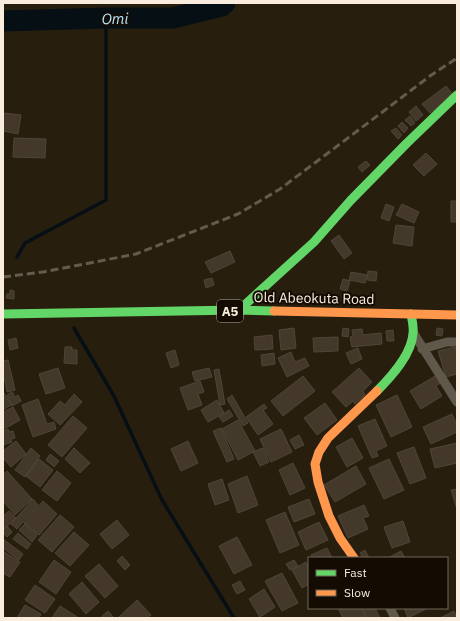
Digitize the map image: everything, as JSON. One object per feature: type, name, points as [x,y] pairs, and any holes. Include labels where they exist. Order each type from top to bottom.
[{"type":"main road","points":[[239,310],[314,242],[351,200],[457,95]]},
{"type":"main road","name":"Old Abeokuta Road","points":[[3,314],[239,310],[457,315]]},
{"type":"main road","points":[[353,557],[339,537],[327,510],[316,477],[315,462],[322,445],[338,427],[374,394],[398,369],[410,349],[414,334],[411,314]]},
{"type":"street","points":[[414,334],[457,402]]},
{"type":"street","points":[[422,348],[447,342],[457,342]]},
{"type":"street","points":[[390,609],[395,618]]},
{"type":"building","points":[[446,86],[453,95],[430,113],[422,104]]},
{"type":"building","points":[[416,106],[423,115],[416,121],[409,112]]},
{"type":"building","points":[[3,113],[21,115],[18,134],[3,131]]},
{"type":"building","points":[[410,116],[415,123],[411,126],[405,120]]},
{"type":"building","points":[[402,122],[408,128],[404,133],[398,126]]},
{"type":"building","points":[[396,128],[402,135],[398,139],[391,131]]},
{"type":"building","points":[[14,138],[46,139],[45,158],[13,157]]},
{"type":"building","points":[[426,153],[437,164],[424,176],[413,165]]},
{"type":"building","points":[[366,161],[370,165],[362,172],[358,167]]},
{"type":"building","points":[[451,201],[457,201],[457,222],[451,222]]},
{"type":"building","points":[[386,204],[394,207],[389,221],[381,218]]},
{"type":"building","points":[[402,204],[419,212],[414,223],[396,215]]},
{"type":"building","points":[[396,225],[414,227],[412,246],[393,243]]},
{"type":"building","points":[[339,235],[352,253],[344,259],[331,241]]},
{"type":"building","points":[[230,251],[235,262],[211,273],[205,262]]},
{"type":"building","points":[[368,271],[377,272],[376,281],[367,280]]},
{"type":"building","points":[[351,272],[367,275],[365,283],[349,280]]},
{"type":"building","points":[[212,278],[214,285],[206,288],[204,280]]},
{"type":"building","points":[[343,279],[350,281],[347,291],[340,289]]},
{"type":"building","points":[[10,290],[14,291],[14,299],[6,298],[7,294],[10,294]]},
{"type":"building","points":[[294,328],[296,348],[281,350],[279,330]]},
{"type":"building","points":[[343,328],[349,329],[348,337],[342,336]]},
{"type":"building","points":[[437,328],[443,329],[442,336],[436,335]]},
{"type":"building","points":[[362,329],[363,335],[381,333],[382,344],[352,347],[350,337],[353,336],[352,330]]},
{"type":"building","points":[[393,330],[394,341],[387,341],[386,331]]},
{"type":"building","points":[[272,335],[273,349],[255,350],[254,337]]},
{"type":"building","points":[[338,337],[338,351],[314,352],[313,338]]},
{"type":"building","points":[[16,338],[18,348],[10,350],[8,340]]},
{"type":"building","points":[[65,347],[72,347],[72,350],[77,350],[77,364],[64,363]]},
{"type":"building","points":[[455,347],[457,353],[457,374],[446,377],[438,351]]},
{"type":"building","points":[[358,348],[362,359],[351,364],[346,353]]},
{"type":"building","points":[[175,350],[179,365],[171,368],[166,353]]},
{"type":"building","points":[[291,352],[295,362],[305,358],[309,366],[287,377],[278,358]]},
{"type":"building","points":[[274,353],[275,364],[262,366],[261,355]]},
{"type":"building","points":[[8,360],[15,390],[7,392],[5,380],[3,380],[3,361]]},
{"type":"building","points":[[58,368],[65,388],[46,394],[39,374]]},
{"type":"building","points":[[209,368],[212,377],[195,381],[192,372]]},
{"type":"building","points":[[359,368],[372,382],[363,391],[365,395],[355,404],[353,401],[346,407],[332,392]]},
{"type":"building","points":[[219,369],[225,404],[220,405],[214,370]]},
{"type":"building","points":[[437,375],[442,382],[436,386],[442,396],[421,409],[410,391]]},
{"type":"building","points":[[303,376],[315,391],[283,416],[271,401]]},
{"type":"building","points":[[200,381],[204,392],[198,394],[202,405],[188,410],[180,388]]},
{"type":"building","points":[[12,392],[15,397],[18,395],[21,401],[12,406],[7,395]]},
{"type":"building","points":[[3,393],[11,405],[3,410]]},
{"type":"building","points":[[74,394],[82,402],[60,425],[48,414],[60,401],[65,405]]},
{"type":"building","points":[[232,395],[248,423],[243,426],[227,399]]},
{"type":"building","points":[[397,395],[412,427],[391,437],[376,405]]},
{"type":"building","points":[[38,399],[47,424],[54,422],[56,429],[33,437],[22,405]]},
{"type":"building","points":[[217,400],[224,413],[208,422],[201,410]]},
{"type":"building","points":[[325,403],[337,420],[317,435],[304,418]]},
{"type":"building","points":[[264,404],[267,408],[263,410],[273,424],[258,435],[246,417]]},
{"type":"building","points":[[13,407],[20,420],[4,429],[3,412]]},
{"type":"building","points":[[229,410],[233,416],[223,422],[219,417]]},
{"type":"building","points":[[452,414],[457,425],[457,432],[431,444],[423,427]]},
{"type":"building","points":[[73,416],[87,428],[62,457],[48,445]]},
{"type":"building","points":[[375,419],[387,446],[376,451],[378,456],[372,458],[358,426]]},
{"type":"building","points":[[238,420],[255,451],[238,460],[222,429]]},
{"type":"building","points":[[221,428],[234,459],[227,462],[213,431]]},
{"type":"building","points":[[8,429],[9,432],[13,431],[15,438],[11,439],[12,442],[3,445],[3,431]]},
{"type":"building","points":[[281,429],[292,452],[271,462],[260,439]]},
{"type":"building","points":[[299,435],[304,445],[295,449],[290,440]]},
{"type":"building","points":[[352,438],[363,458],[347,467],[336,447]]},
{"type":"building","points":[[16,441],[26,454],[11,467],[3,458],[3,451]]},
{"type":"building","points":[[188,441],[198,463],[181,471],[171,449]]},
{"type":"building","points":[[457,443],[457,463],[435,468],[430,449]]},
{"type":"building","points":[[414,447],[426,478],[410,484],[397,453]]},
{"type":"building","points":[[31,448],[40,456],[25,477],[15,470]]},
{"type":"building","points":[[74,448],[90,463],[80,473],[65,459]]},
{"type":"building","points":[[263,448],[269,462],[260,466],[253,452]]},
{"type":"building","points":[[50,454],[59,461],[54,467],[46,460]]},
{"type":"building","points":[[39,459],[53,470],[40,487],[26,476]]},
{"type":"building","points":[[389,459],[404,490],[384,499],[369,468]]},
{"type":"building","points":[[293,463],[305,488],[290,495],[279,470]]},
{"type":"building","points":[[356,466],[366,484],[335,502],[324,485]]},
{"type":"building","points":[[7,471],[32,499],[15,515],[3,501],[3,475]]},
{"type":"building","points":[[57,471],[71,483],[57,501],[42,490]]},
{"type":"building","points":[[247,476],[258,505],[238,513],[228,484]]},
{"type":"building","points":[[222,479],[229,500],[215,505],[208,484]]},
{"type":"building","points":[[457,489],[457,509],[451,490]]},
{"type":"building","points":[[33,499],[38,505],[17,529],[11,524]]},
{"type":"building","points":[[309,499],[315,514],[294,522],[288,507]]},
{"type":"building","points":[[43,501],[57,514],[39,535],[24,523]]},
{"type":"building","points":[[364,505],[369,516],[363,518],[368,529],[348,538],[338,516]]},
{"type":"building","points":[[9,511],[16,518],[3,530],[3,516]]},
{"type":"building","points":[[285,512],[299,545],[280,553],[266,520]]},
{"type":"building","points":[[60,515],[74,527],[52,552],[38,540]]},
{"type":"building","points":[[117,520],[129,535],[112,549],[100,534]]},
{"type":"building","points":[[403,521],[410,542],[392,548],[384,527]]},
{"type":"building","points":[[319,522],[328,540],[306,550],[298,532]]},
{"type":"building","points":[[25,524],[37,535],[32,542],[19,530]]},
{"type":"building","points":[[7,526],[12,532],[7,537],[3,530]]},
{"type":"building","points":[[74,532],[89,545],[70,566],[55,553]]},
{"type":"building","points":[[18,533],[31,544],[27,549],[13,539]]},
{"type":"building","points":[[237,537],[252,565],[234,574],[219,546]]},
{"type":"building","points":[[3,539],[23,554],[19,560],[3,548]]},
{"type":"building","points":[[327,548],[332,557],[312,557],[311,555]]},
{"type":"building","points":[[365,550],[368,557],[362,557],[360,553]]},
{"type":"building","points":[[3,551],[20,562],[10,577],[3,573]]},
{"type":"building","points":[[401,551],[404,557],[390,557]]},
{"type":"building","points":[[122,556],[130,565],[125,570],[117,561]]},
{"type":"building","points":[[54,560],[71,572],[56,594],[39,582]]},
{"type":"building","points":[[294,560],[298,566],[290,570],[286,564]]},
{"type":"building","points":[[306,562],[308,566],[308,585],[302,588],[292,570]]},
{"type":"building","points":[[99,564],[118,586],[105,598],[85,576]]},
{"type":"building","points":[[282,573],[298,603],[282,611],[265,581]]},
{"type":"building","points":[[240,581],[245,590],[237,594],[232,585]]},
{"type":"building","points":[[82,582],[99,602],[86,614],[69,594]]},
{"type":"building","points":[[35,585],[55,599],[45,613],[25,600]]},
{"type":"building","points":[[264,589],[275,607],[260,617],[249,599]]},
{"type":"building","points":[[137,600],[151,615],[147,618],[119,617]]},
{"type":"building","points":[[25,605],[41,614],[39,618],[17,618]]},
{"type":"building","points":[[60,606],[79,618],[52,618]]},
{"type":"building","points":[[338,609],[362,609],[366,618],[343,618]]},
{"type":"building","points":[[362,609],[376,609],[380,618],[367,618]]},
{"type":"building","points":[[404,609],[426,609],[408,618]]},
{"type":"building","points":[[108,611],[114,618],[100,618]]},
{"type":"building","points":[[454,611],[457,618],[440,618]]},
{"type":"waterway","name":"Omi","points":[[3,21],[173,18],[222,6],[225,3]]},
{"type":"waterway","points":[[17,257],[25,243],[106,200],[106,18]]},
{"type":"waterway","points":[[74,328],[114,396],[162,500],[234,618]]},
{"type":"railway","points":[[3,277],[43,272],[136,254],[238,214],[280,189],[430,76],[457,58]]},
{"type":"traffic: fast","points":[[239,310],[314,242],[351,200],[457,95]]},
{"type":"traffic: fast","points":[[3,314],[239,310],[274,311]]},
{"type":"traffic: fast","points":[[377,391],[395,372],[409,349],[413,331],[411,314]]},
{"type":"traffic: slow","points":[[274,311],[457,315]]},
{"type":"traffic: slow","points":[[353,557],[340,538],[329,516],[318,482],[315,464],[319,452],[328,438],[377,391]]}]
